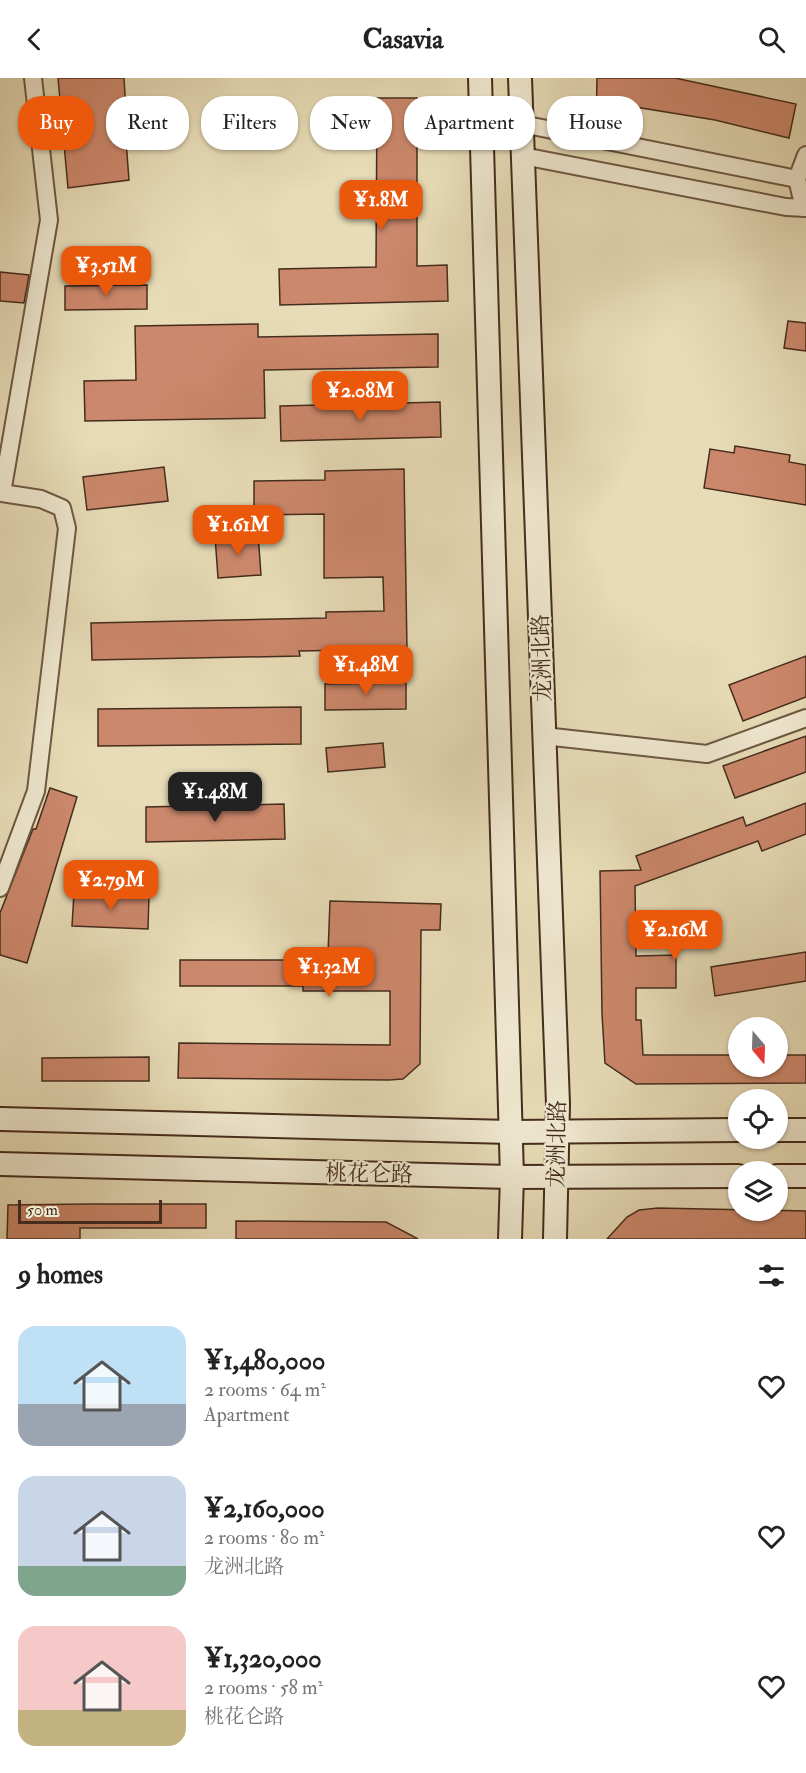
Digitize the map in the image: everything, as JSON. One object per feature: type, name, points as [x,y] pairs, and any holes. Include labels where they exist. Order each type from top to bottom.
[{"type":"main road","name":"龙洲北路","points":[[480,78],[511,1132],[510,1239]]},
{"type":"main road","name":"龙洲北路","points":[[520,78],[521,96]]},
{"type":"main road","name":"龙洲北路","points":[[523,150],[558,1131],[555,1239]]},
{"type":"main road","name":"桃花仑路","points":[[0,1119],[511,1132],[728,1130]]},
{"type":"main road","points":[[788,1130],[806,1130]]},
{"type":"main road","name":"桃花仑路","points":[[0,1164],[512,1177],[728,1176]]},
{"type":"main road","points":[[788,1176],[806,1176]]},
{"type":"street","points":[[0,888],[36,791],[67,528],[62,508],[41,499],[1,493],[49,220],[33,78]]},
{"type":"street","points":[[535,127],[797,179]]},
{"type":"street","points":[[523,156],[786,207],[805,208],[797,179],[806,155]]},
{"type":"street","points":[[544,736],[707,754],[806,718]]},
{"type":"building","points":[[58,78],[124,78],[125,96],[106,96],[106,150],[127,150],[129,180],[68,188],[65,150],[94,150],[94,96],[60,96]]},
{"type":"building","points":[[597,78],[675,78],[796,104],[789,138],[715,120],[643,108],[643,96],[597,96]]},
{"type":"building","points":[[392,98],[404,98],[404,150],[417,150],[417,266],[447,265],[448,301],[280,305],[279,269],[376,267],[377,150],[392,150]]},
{"type":"building","points":[[0,272],[29,275],[24,303],[0,301]]},
{"type":"building","points":[[147,285],[147,309],[65,310],[65,286]]},
{"type":"building","points":[[788,321],[806,323],[806,351],[784,348]]},
{"type":"building","points":[[258,324],[258,337],[438,334],[438,367],[264,370],[265,418],[85,421],[84,381],[136,380],[135,326]]},
{"type":"building","points":[[440,402],[441,437],[281,441],[280,406]]},
{"type":"building","points":[[735,446],[790,455],[789,462],[806,465],[806,505],[704,488],[710,449],[734,453]]},
{"type":"building","points":[[164,467],[168,501],[87,510],[83,477]]},
{"type":"building","points":[[404,469],[407,649],[299,651],[300,656],[92,660],[91,623],[326,618],[326,612],[384,611],[383,577],[324,578],[324,514],[254,515],[254,481],[325,480],[325,471]]},
{"type":"building","points":[[258,533],[261,575],[218,578],[215,536]]},
{"type":"building","points":[[806,656],[806,697],[743,721],[729,685]]},
{"type":"building","points":[[406,683],[406,709],[325,710],[325,684]]},
{"type":"building","points":[[301,707],[301,744],[98,746],[98,709]]},
{"type":"building","points":[[806,736],[806,772],[735,798],[723,766]]},
{"type":"building","points":[[383,743],[385,767],[328,772],[326,748]]},
{"type":"building","points":[[50,788],[77,797],[27,963],[0,955],[0,913],[33,829],[36,829]]},
{"type":"building","points":[[806,803],[806,834],[762,851],[758,841],[635,886],[636,956],[676,955],[676,988],[636,988],[636,1020],[641,1020],[643,1055],[728,1055],[728,1077],[788,1077],[788,1055],[806,1055],[806,1083],[636,1084],[605,1063],[600,871],[641,870],[636,856],[743,817],[746,826]]},
{"type":"building","points":[[284,804],[285,839],[146,842],[146,807]]},
{"type":"building","points":[[74,893],[149,895],[148,929],[72,926]]},
{"type":"building","points":[[330,901],[441,904],[440,930],[421,930],[420,1064],[403,1079],[389,1080],[178,1078],[179,1043],[390,1045],[390,991],[303,991],[303,986],[180,986],[180,960],[303,960],[304,954],[328,954]]},
{"type":"building","points":[[806,952],[806,981],[715,996],[711,967]]},
{"type":"building","points":[[149,1057],[149,1081],[42,1081],[42,1058]]},
{"type":"building","points":[[206,1204],[206,1228],[80,1228],[80,1239],[7,1239],[8,1205]]},
{"type":"building","points":[[658,1208],[728,1209],[728,1221],[788,1221],[788,1211],[806,1211],[806,1239],[607,1239],[627,1217],[639,1210]]},
{"type":"building","points":[[236,1221],[386,1222],[418,1239],[236,1239]]}]
